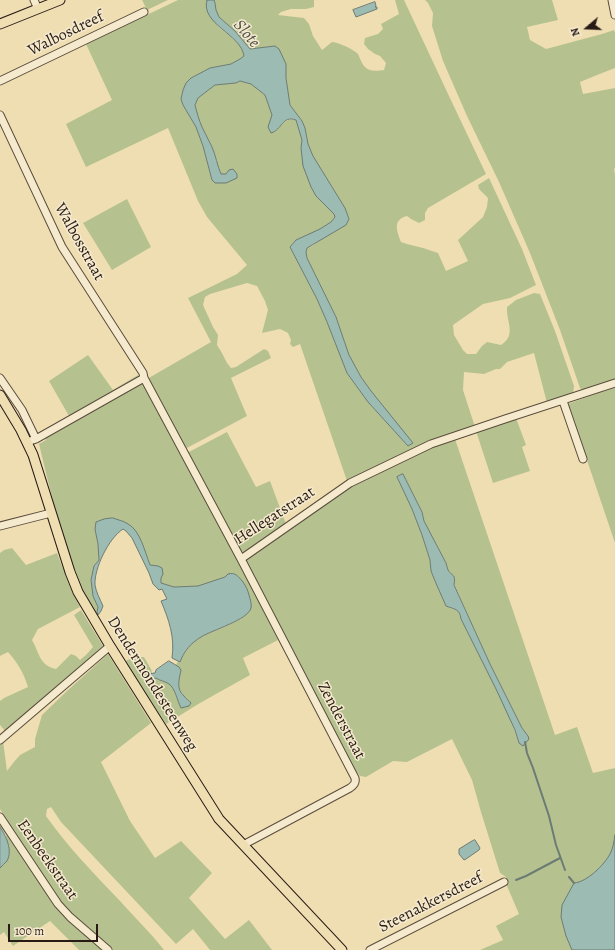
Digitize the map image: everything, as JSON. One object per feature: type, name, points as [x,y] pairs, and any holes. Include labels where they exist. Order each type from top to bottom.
[{"type":"main road","points":[[0,24],[60,0]]},
{"type":"main road","name":"Dendermondesteenweg","points":[[0,395],[21,430],[33,455],[78,592],[110,646],[219,819],[342,950]]},
{"type":"street","points":[[34,0],[38,9]]},
{"type":"street","points":[[612,0],[615,15]]},
{"type":"street","name":"Walbosdreef","points":[[0,81],[144,12]]},
{"type":"street","name":"Walbosstraat","points":[[0,115],[62,247],[144,378]]},
{"type":"street","points":[[0,378],[22,410],[36,439]]},
{"type":"street","points":[[27,442],[36,439],[144,378]]},
{"type":"street","name":"Hellegatstraat","points":[[144,378],[241,559],[350,482],[431,444],[615,383]]},
{"type":"street","points":[[563,401],[584,459]]},
{"type":"street","points":[[0,526],[51,513]]},
{"type":"street","name":"Zenderstraat","points":[[241,559],[356,782],[354,786],[243,845]]},
{"type":"street","points":[[0,740],[110,646]]},
{"type":"street","name":"Eenbeekstraat","points":[[0,817],[58,904],[70,917],[108,950]]},
{"type":"street","name":"Steenakkersdreef","points":[[370,950],[504,882]]},
{"type":"green space","points":[[142,0],[168,0],[147,10]]},
{"type":"green space","points":[[178,0],[207,0],[206,3],[216,24],[234,39],[243,51],[244,56],[231,64],[210,68],[191,78],[186,83],[183,90],[181,99],[196,127],[203,146],[212,180],[221,183],[229,170],[226,174],[221,175],[211,144],[202,127],[195,106],[198,98],[215,85],[236,83],[240,81],[251,84],[265,95],[272,115],[274,132],[286,121],[292,119],[296,120],[302,140],[301,148],[316,196],[334,214],[335,217],[320,230],[296,240],[290,247],[317,299],[347,373],[368,402],[408,446],[361,377],[349,355],[336,317],[307,258],[307,248],[349,219],[345,208],[313,156],[302,121],[290,105],[286,78],[286,64],[275,46],[250,49],[235,31],[219,17],[214,0],[314,0],[314,7],[306,9],[291,9],[281,12],[278,15],[304,18],[309,24],[313,36],[322,50],[332,42],[342,45],[358,54],[366,68],[376,71],[384,70],[386,63],[380,56],[368,49],[364,44],[365,38],[378,34],[383,29],[381,24],[399,14],[395,0],[404,0],[486,174],[428,208],[425,213],[425,220],[419,223],[407,216],[399,220],[397,226],[401,242],[438,253],[446,271],[468,261],[458,240],[483,217],[487,207],[488,198],[479,189],[478,185],[489,178],[522,249],[536,285],[510,298],[483,304],[453,325],[454,335],[467,354],[476,354],[487,342],[501,345],[509,337],[510,333],[507,307],[516,300],[534,293],[540,294],[555,331],[574,386],[573,394],[547,403],[534,353],[507,362],[500,369],[484,374],[464,372],[463,390],[475,427],[427,443],[347,481],[300,344],[293,347],[290,344],[291,340],[288,333],[280,329],[262,333],[268,310],[257,286],[247,283],[210,294],[205,297],[203,305],[218,335],[217,345],[231,368],[236,367],[264,349],[268,351],[271,358],[231,378],[247,416],[185,449],[147,379],[211,342],[188,298],[237,274],[247,265],[207,217],[198,201],[168,128],[86,167],[66,124],[112,100],[86,44]]},
{"type":"green space","points":[[425,0],[552,0],[558,20],[527,27],[530,40],[546,49],[614,30],[615,68],[580,82],[583,94],[615,88],[615,380],[582,390],[580,388],[560,330],[530,253],[443,61],[432,26],[433,13]]},
{"type":"green space","points":[[127,199],[151,247],[112,270],[83,223]]},
{"type":"green space","points":[[88,355],[113,390],[138,375],[248,580],[278,640],[243,658],[250,675],[166,724],[125,661],[135,657],[144,657],[151,669],[152,673],[148,674],[151,679],[156,678],[168,683],[173,689],[177,699],[190,701],[182,693],[179,686],[179,667],[176,665],[178,661],[180,662],[189,647],[198,638],[235,622],[246,614],[250,609],[251,603],[242,581],[235,574],[228,574],[225,577],[198,586],[174,587],[160,583],[161,578],[158,566],[150,565],[145,552],[130,525],[95,529],[99,560],[94,566],[93,596],[98,607],[97,612],[93,610],[85,596],[64,542],[39,444],[46,440],[42,434],[69,416],[49,381]]},
{"type":"green space","points":[[615,386],[615,543],[568,404]]},
{"type":"green space","points":[[516,418],[526,445],[522,447],[530,471],[493,483],[476,431]]},
{"type":"green space","points":[[227,432],[256,487],[270,481],[286,524],[246,552],[239,550],[187,453]]},
{"type":"green space","points":[[455,439],[555,735],[577,727],[593,773],[615,768],[615,950],[480,950],[503,940],[496,926],[519,914],[507,886],[506,877],[500,873],[472,780],[452,739],[407,762],[393,761],[366,777],[360,776],[354,769],[266,603],[245,559],[352,485],[431,447]],"holes":[[[403,475],[422,512],[424,521],[446,563],[448,570],[455,579],[454,584],[490,664],[522,728],[528,736],[519,743],[500,695],[459,613],[456,610],[446,606],[431,571],[430,560],[422,535],[397,477]]]},
{"type":"green space","points":[[12,548],[26,565],[57,553],[70,587],[80,607],[38,629],[32,640],[43,662],[46,665],[56,669],[71,654],[80,660],[93,647],[74,615],[81,610],[103,646],[6,732],[0,725],[0,701],[28,687],[25,678],[15,660],[8,652],[0,656],[0,553],[4,550]]},
{"type":"green space","points":[[108,654],[151,723],[101,762],[130,821],[155,858],[181,841],[212,873],[189,898],[225,939],[249,920],[272,950],[210,950],[193,929],[176,944],[61,822],[51,807],[47,809],[46,816],[63,839],[164,950],[79,950],[50,921],[13,946],[4,932],[0,935],[0,868],[7,861],[6,835],[0,827],[0,821],[5,817],[0,809],[0,744],[3,741],[7,771],[20,755],[35,747],[35,739],[42,715]]},
{"type":"water","points":[[207,0],[214,0],[219,17],[235,31],[250,49],[275,46],[279,49],[286,64],[286,78],[290,105],[302,121],[313,156],[345,208],[349,219],[346,225],[307,248],[307,258],[336,317],[349,355],[361,377],[371,391],[413,443],[408,446],[368,402],[347,373],[317,299],[290,247],[296,240],[320,229],[331,222],[335,217],[334,214],[316,196],[311,187],[303,166],[301,148],[302,140],[296,120],[291,119],[285,121],[278,129],[271,133],[268,127],[272,115],[265,95],[251,84],[240,81],[236,83],[215,85],[198,98],[195,105],[203,130],[211,144],[221,174],[226,174],[229,170],[233,169],[237,174],[237,178],[226,183],[215,183],[212,180],[203,146],[196,127],[181,99],[183,90],[186,83],[191,78],[210,68],[231,64],[244,56],[236,41],[209,16],[206,8]]},
{"type":"water","points":[[375,2],[375,7],[377,7],[377,9],[356,17],[353,10]]},
{"type":"water","points":[[403,474],[448,570],[454,577],[454,585],[490,664],[522,728],[528,736],[529,739],[523,746],[519,743],[515,730],[459,613],[456,610],[446,606],[431,571],[430,560],[422,535],[397,477]]},
{"type":"water","points":[[113,518],[123,521],[136,531],[142,542],[150,565],[162,568],[163,574],[161,583],[174,587],[198,586],[225,577],[228,574],[235,574],[246,587],[251,602],[251,608],[237,621],[197,639],[186,651],[180,662],[172,658],[173,643],[171,629],[161,601],[167,599],[162,589],[159,590],[153,584],[132,538],[123,529],[108,546],[103,554],[97,570],[95,585],[103,606],[98,615],[98,607],[93,596],[91,580],[94,566],[99,560],[95,529],[96,522]]},
{"type":"water","points":[[169,661],[181,670],[179,687],[181,693],[191,703],[189,706],[181,708],[171,686],[156,678],[151,679],[149,677],[148,674],[155,673],[156,670]]},
{"type":"water","points":[[0,827],[9,848],[9,857],[0,868]]},
{"type":"water","points":[[615,835],[615,950],[572,950],[566,936],[561,917],[562,905],[574,883],[584,880],[590,876],[607,858],[612,850]]},
{"type":"water","points":[[475,840],[480,848],[479,850],[464,860],[459,854],[459,849]]},
{"type":"waterway","points":[[525,742],[527,753],[549,816],[556,845],[565,870]]},
{"type":"waterway","points":[[516,880],[560,858]]},
{"type":"waterway","points":[[569,877],[574,883]]},
{"type":"water label","name":"Slote","points":[[246,34]]}]
